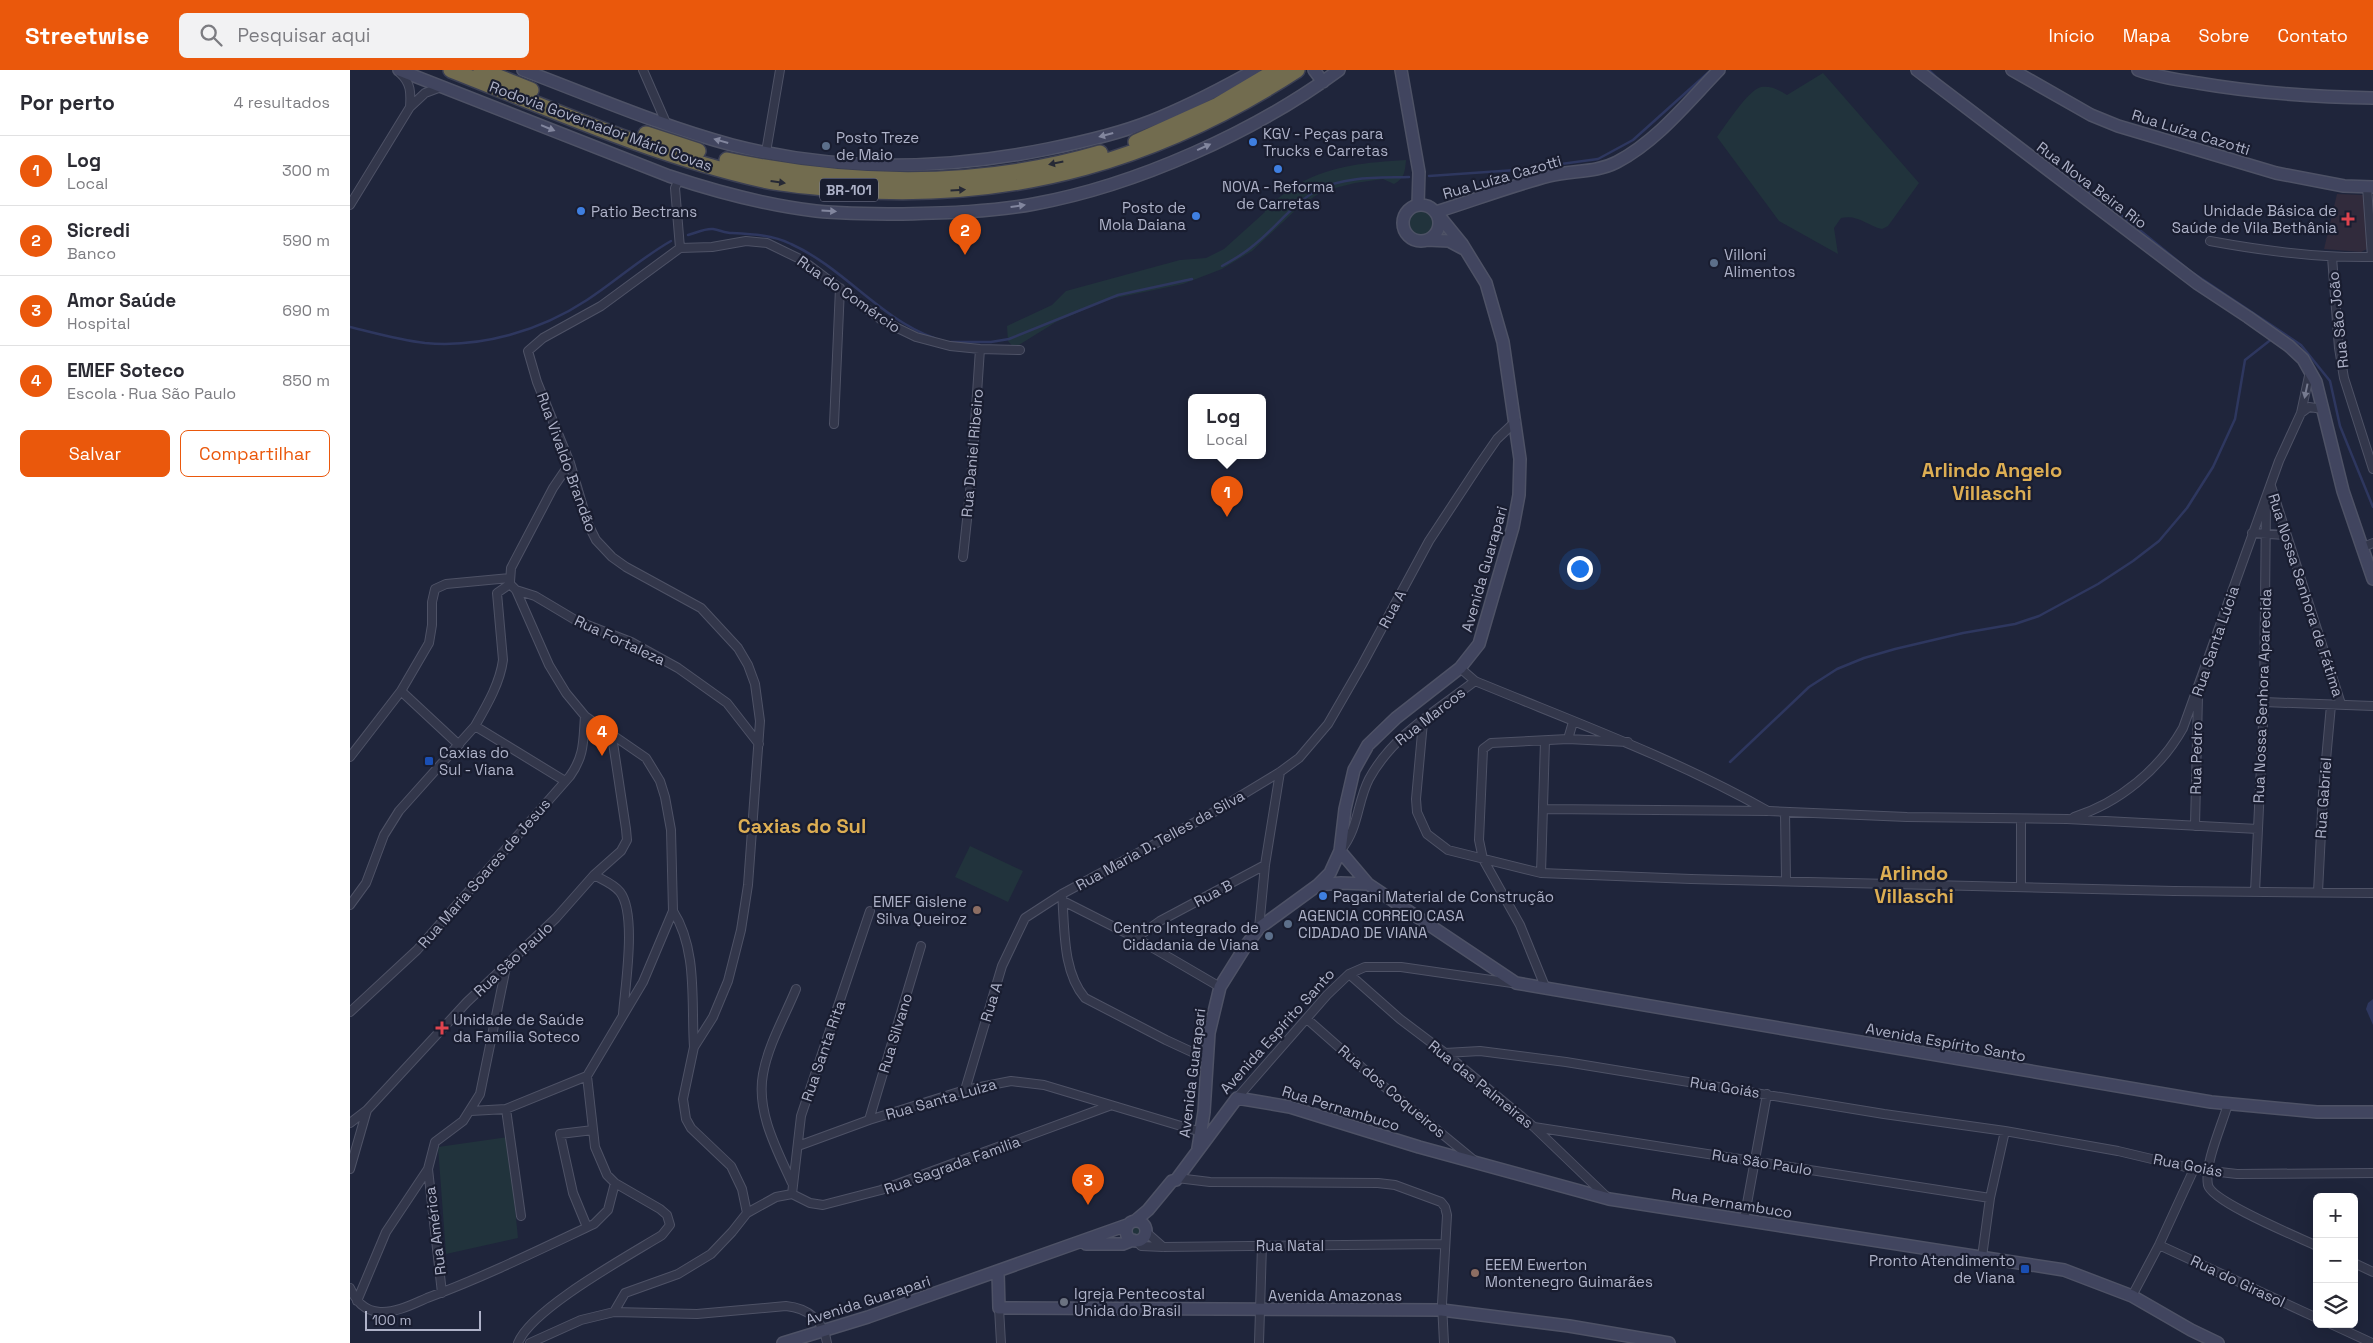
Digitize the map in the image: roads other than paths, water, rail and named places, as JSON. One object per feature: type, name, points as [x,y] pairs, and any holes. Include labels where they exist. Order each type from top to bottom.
[{"type":"highway","name":"Rodovia Governador Mário Covas","points":[[451,70],[622,137],[720,169],[765,180],[817,188],[875,192],[929,192],[983,188],[1023,183],[1091,166],[1161,143],[1197,127],[1250,100],[1296,71]]},
{"type":"highway","name":"Rodovia Governador Mário Covas","points":[[481,70],[626,127],[723,160],[818,177],[927,181],[990,175],[1033,168],[1088,157],[1125,146],[1218,105],[1277,70]]},
{"type":"highway","points":[[495,70],[531,90]]},
{"type":"street","points":[[398,70],[714,191],[756,201],[817,211],[874,214],[987,210],[1034,204],[1097,189],[1159,167],[1239,131],[1323,82],[1339,70]]},
{"type":"street","points":[[398,70],[405,78],[410,90],[410,108]]},
{"type":"street","points":[[523,70],[667,125],[734,145],[820,161],[879,166],[972,162],[1084,142],[1152,120],[1254,70]]},
{"type":"street","points":[[644,70],[667,125]]},
{"type":"street","points":[[766,152],[780,70]]},
{"type":"street","points":[[1314,70],[1323,82]]},
{"type":"street","points":[[1401,70],[1419,172],[1418,205]]},
{"type":"street","name":"Rua Luíza Cazotti","points":[[1436,212],[1550,176],[1592,170],[1615,163],[1634,152],[1669,121],[1719,70]]},
{"type":"street","name":"Rua Nova Beira Rio","points":[[1917,70],[2198,284],[2289,346],[2310,369],[2316,382],[2343,491],[2373,579]]},
{"type":"street","name":"Rua Luíza Cazotti","points":[[2012,70],[2091,115],[2118,126],[2276,173],[2344,186],[2370,187]]},
{"type":"street","points":[[2138,70],[2160,77],[2234,89],[2311,96],[2373,98]]},
{"type":"street","points":[[350,205],[410,108],[432,89],[445,87]]},
{"type":"street","points":[[679,179],[674,188],[680,248]]},
{"type":"street","points":[[2210,241],[2269,251],[2332,257],[2372,257],[2370,187]]},
{"type":"street","points":[[1427,240],[1435,235],[1440,226],[1436,212],[1428,206],[1418,205],[1406,213],[1404,227],[1412,239],[1427,240],[1449,241],[1466,250]]},
{"type":"street","name":"Avenida Guarapari","points":[[783,1343],[826,1337],[1131,1223],[1148,1210],[1172,1182],[1177,1179],[1198,1148],[1202,1132],[1211,1020],[1220,987],[1245,947],[1263,925],[1318,885],[1330,873],[1340,851],[1354,770],[1368,745],[1396,718],[1460,668],[1472,654],[1482,636],[1517,510],[1521,479],[1516,421],[1505,354],[1489,290],[1466,250],[1436,212]]},
{"type":"street","name":"Rua do Comércio","points":[[680,248],[712,247],[746,241],[767,243],[802,260],[883,321],[908,334],[933,342],[980,349],[1020,350]]},
{"type":"street","name":"Rua Vivaldo Brandão","points":[[680,248],[601,306],[543,338],[528,351],[537,382],[570,463],[588,524],[603,549],[626,567],[701,608],[738,648],[748,665],[755,684],[760,720],[759,744],[748,886],[741,930],[728,981],[713,1017],[694,1047],[684,1089],[686,1119],[699,1136],[732,1166],[742,1189],[747,1213]]},
{"type":"street","name":"Rua São João","points":[[2332,257],[2339,348],[2344,378],[2373,469]]},
{"type":"street","points":[[834,424],[840,288]]},
{"type":"street","name":"Rua Daniel Ribeiro","points":[[963,557],[971,482],[980,349]]},
{"type":"street","name":"Rua Santa Lúcia","points":[[2067,819],[2085,814],[2113,800],[2162,758],[2183,728],[2252,533],[2279,461],[2301,413],[2310,369]]},
{"type":"street","points":[[2301,413],[2310,407],[2323,409]]},
{"type":"street","name":"Rua A","points":[[1257,784],[1280,772],[1298,758],[1328,724],[1429,541],[1497,439],[1516,421]]},
{"type":"street","points":[[518,1343],[530,1326],[559,1300],[662,1235],[670,1225],[667,1215],[660,1209],[615,1183],[607,1175],[599,1160],[593,1130],[587,1076],[643,982],[673,911],[671,830],[660,781],[646,758],[627,743],[612,736],[585,716],[566,693],[549,665],[512,584],[511,568],[570,463]]},
{"type":"street","name":"Rua Nossa Senhora de Fátima","points":[[2271,486],[2285,535],[2341,704]]},
{"type":"street","name":"Rua Nossa Senhora Aparecida","points":[[2255,892],[2264,702],[2266,499]]},
{"type":"street","points":[[2252,533],[2285,535]]},
{"type":"street","points":[[2362,548],[2373,543]]},
{"type":"street","points":[[350,757],[401,691],[429,643],[432,625],[432,602],[436,589],[446,584],[512,584]]},
{"type":"street","points":[[350,905],[366,883],[384,835],[391,823],[475,726],[502,670],[503,660],[496,598],[499,589],[512,584]]},
{"type":"street","name":"Rua Fortaleza","points":[[512,584],[577,620],[631,642],[678,668],[727,704],[759,744]]},
{"type":"street","name":"Rua Marcos","points":[[1340,851],[1354,830],[1368,782],[1380,760],[1392,745],[1475,681],[1460,668]]},
{"type":"street","points":[[1475,681],[1573,722],[1628,742],[1717,782],[1769,811]]},
{"type":"street","name":"Rua Pedro","points":[[2195,826],[2198,689]]},
{"type":"street","points":[[401,691],[458,745]]},
{"type":"street","points":[[2264,702],[2373,706]]},
{"type":"street","name":"Rua Gabriel","points":[[2318,892],[2323,794],[2331,704]]},
{"type":"street","name":"Rua Maria Soares de Jesus","points":[[350,1012],[417,950],[565,781],[579,763],[583,752],[585,716]]},
{"type":"street","points":[[1422,722],[1416,799],[1417,812],[1427,834],[1448,850],[1541,873],[1681,879],[2255,892],[2373,892]]},
{"type":"street","points":[[1568,739],[1573,722]]},
{"type":"street","points":[[475,726],[565,781]]},
{"type":"street","name":"Rua São Paulo","points":[[350,1169],[367,1110],[467,1002],[556,918],[594,875],[621,852],[627,840],[612,736]]},
{"type":"street","points":[[1546,989],[1520,925],[1483,860],[1479,840],[1484,750],[1491,743],[1568,739],[1628,742]]},
{"type":"street","points":[[1541,873],[1545,741]]},
{"type":"street","points":[[1263,925],[1265,864],[1280,772]]},
{"type":"street","name":"Rua Maria D. Telles da Silva","points":[[1025,918],[1214,812],[1257,784]]},
{"type":"street","points":[[1544,809],[1769,811],[2021,820],[2067,819],[2258,829]]},
{"type":"street","points":[[1785,812],[1786,880]]},
{"type":"street","points":[[2021,820],[2021,886]]},
{"type":"street","name":"Avenida Espírito Santo","points":[[1340,851],[1368,884],[1516,983]]},
{"type":"street","name":"Rua B","points":[[1136,938],[1160,920],[1265,864]]},
{"type":"street","points":[[594,875],[615,887],[621,893],[626,906],[629,935],[622,1017]]},
{"type":"street","points":[[1318,885],[1341,883],[1368,884]]},
{"type":"street","points":[[1062,898],[1220,987]]},
{"type":"street","points":[[1062,898],[1071,974],[1077,988],[1085,998],[1207,1059]]},
{"type":"street","name":"Rua Santa Rita","points":[[792,1194],[801,1116],[870,910]]},
{"type":"street","points":[[673,911],[679,921],[685,939],[691,977],[694,1047]]},
{"type":"street","name":"Rua A","points":[[964,1090],[1002,966],[1025,918]]},
{"type":"street","name":"Rua Silvano","points":[[868,1120],[921,946]]},
{"type":"street","points":[[357,1301],[386,1232],[428,1170],[434,1142],[462,1121],[471,1111],[480,1094],[506,966]]},
{"type":"street","name":"Avenida Espírito Santo","points":[[1198,1148],[1236,1098],[1349,974],[1365,967],[1384,966],[1516,983],[2048,1076],[2228,1104],[2317,1112],[2373,1112]]},
{"type":"street","name":"Rua das Palmeiras","points":[[1349,974],[1400,1019],[1445,1053],[1534,1127],[1609,1199]]},
{"type":"street","points":[[793,1185],[776,1148],[765,1115],[762,1091],[763,1074],[768,1056],[796,989]]},
{"type":"street","name":"Rua dos Coqueiros","points":[[1307,1019],[1375,1079],[1478,1163]]},
{"type":"street","name":"Rua Goiás","points":[[1445,1053],[1480,1051],[1767,1094],[1884,1114],[2005,1131],[2118,1151],[2194,1169],[2237,1174],[2373,1173]]},
{"type":"street","points":[[471,1111],[506,1109],[587,1076]]},
{"type":"street","name":"Rua Santa Luiza","points":[[798,1146],[868,1120],[964,1090],[992,1083],[1025,1081],[1202,1132]]},
{"type":"street","points":[[1744,1220],[1767,1094]]},
{"type":"street","name":"Rua Pernambuco","points":[[1236,1098],[1290,1107],[1334,1122],[1609,1199],[2064,1270],[2132,1296],[2191,1330],[2218,1343]]},
{"type":"street","points":[[2228,1104],[2208,1170],[2208,1187],[2216,1197],[2313,1244]]},
{"type":"street","name":"Rua Sagrada Familia","points":[[792,1194],[810,1203],[823,1204],[881,1190],[1109,1106]]},
{"type":"street","points":[[506,1109],[521,1216]]},
{"type":"street","points":[[350,1123],[367,1110]]},
{"type":"street","name":"Rua São Paulo","points":[[1534,1127],[1990,1198]]},
{"type":"street","points":[[587,1227],[573,1193],[560,1134],[593,1130]]},
{"type":"street","points":[[1982,1257],[1990,1198],[2005,1131]]},
{"type":"street","points":[[2132,1296],[2159,1245],[2194,1169]]},
{"type":"street","name":"Rua América","points":[[428,1170],[442,1293]]},
{"type":"street","points":[[1164,1247],[1146,1230],[1143,1224],[1131,1223],[1126,1234],[1135,1241],[1143,1238],[1146,1230],[1176,1184],[1177,1179],[1210,1182],[1378,1183],[1395,1185],[1433,1198],[1446,1207],[1442,1310],[1444,1343]]},
{"type":"street","points":[[350,1288],[357,1301],[373,1311],[382,1312],[402,1308],[442,1293],[603,1218],[608,1210],[615,1183]]},
{"type":"street","points":[[614,1312],[625,1293],[678,1274],[711,1254],[747,1213],[776,1197],[792,1194]]},
{"type":"street","name":"Avenida Guarapari","points":[[1074,1244],[1123,1244],[1135,1241]]},
{"type":"street","name":"Rua Natal","points":[[1135,1241],[1141,1246],[1164,1247],[1445,1244]]},
{"type":"street","points":[[1259,1343],[1262,1245]]},
{"type":"street","name":"Rua do Girasol","points":[[2159,1245],[2313,1316]]},
{"type":"street","points":[[2358,1265],[2373,1272]]},
{"type":"street","points":[[998,1272],[1001,1343]]},
{"type":"street","points":[[530,1343],[581,1320],[614,1312],[697,1314],[786,1306],[798,1307],[809,1313],[819,1322],[826,1337]]},
{"type":"street","name":"Avenida Amazonas","points":[[999,1308],[1442,1310],[1550,1324],[1639,1341],[1669,1343]]},
{"type":"street","points":[[2340,1328],[2372,1343]]},
{"type":"water","points":[[2373,999],[2373,1025],[2366,1009],[2368,1003]]},
{"type":"waterway","points":[[1429,176],[1516,170],[1598,159],[1633,140],[1711,70]]},
{"type":"waterway","points":[[1929,70],[1938,79]]},
{"type":"waterway","points":[[1968,102],[2010,134]]},
{"type":"waterway","points":[[2056,169],[2104,201],[2190,271],[2301,345],[2330,381],[2340,426],[2373,507]]},
{"type":"waterway","points":[[1222,266],[1250,248],[1309,195],[1328,185],[1351,180],[1409,177]]},
{"type":"waterway","points":[[688,235],[713,229],[784,241],[810,254],[828,266],[896,318],[934,338]]},
{"type":"waterway","points":[[350,327],[425,343],[467,343],[509,335],[530,329],[569,311],[598,293],[671,241]]},
{"type":"waterway","points":[[951,342],[991,342],[1009,339],[1118,295],[1192,279]]},
{"type":"waterway","points":[[1730,762],[1809,687],[1837,669],[1864,658],[1895,649],[1963,633],[2015,624],[2039,616],[2098,584],[2159,541],[2187,508],[2213,467],[2235,419],[2245,360],[2273,338]]},
{"type":"place","name":"KGV - Peças para Trucks e Carretas","points":[[1253,142]]},
{"type":"place","name":"Posto Treze de Maio","points":[[826,146]]},
{"type":"place","name":"NOVA - Reforma de Carretas","points":[[1278,169]]},
{"type":"place","name":"Patio Bectrans","points":[[581,211]]},
{"type":"place","name":"Posto de Mola Daiana","points":[[1196,216]]},
{"type":"place","name":"Unidade Básica de Saúde de Vila Bethânia","points":[[2348,219]]},
{"type":"place","name":"Sicredi","points":[[965,255]]},
{"type":"place","name":"Villoni Alimentos","points":[[1714,263]]},
{"type":"place","name":"Log","points":[[1227,517]]},
{"type":"place","name":"EMEF Soteco","points":[[602,756]]},
{"type":"place","name":"Caxias do Sul - Viana","points":[[429,761]]},
{"type":"place","name":"Pagani Material de Construção","points":[[1323,896]]},
{"type":"place","name":"EMEF Gislene Silva Queiroz","points":[[977,910]]},
{"type":"place","name":"AGENCIA CORREIO CASA CIDADAO DE VIANA","points":[[1288,924]]},
{"type":"place","name":"Centro Integrado de Cidadania de Viana","points":[[1269,936]]},
{"type":"place","name":"Unidade de Saúde da Família Soteco","points":[[442,1028]]},
{"type":"place","name":"Amor Saúde","points":[[1088,1205]]},
{"type":"place","name":"Pronto Atendimento de Viana","points":[[2025,1269]]},
{"type":"place","name":"EEEM Ewerton Montenegro Guimarães","points":[[1475,1273]]},
{"type":"place","name":"Igreja Pentecostal Unida do Brasil","points":[[1064,1302]]},
{"type":"district","name":"Arlindo Angelo Villaschi","points":[[1992,482]]},
{"type":"district","name":"Caxias do Sul","points":[[802,826]]},
{"type":"district","name":"Arlindo Villaschi","points":[[1914,884]]}]
